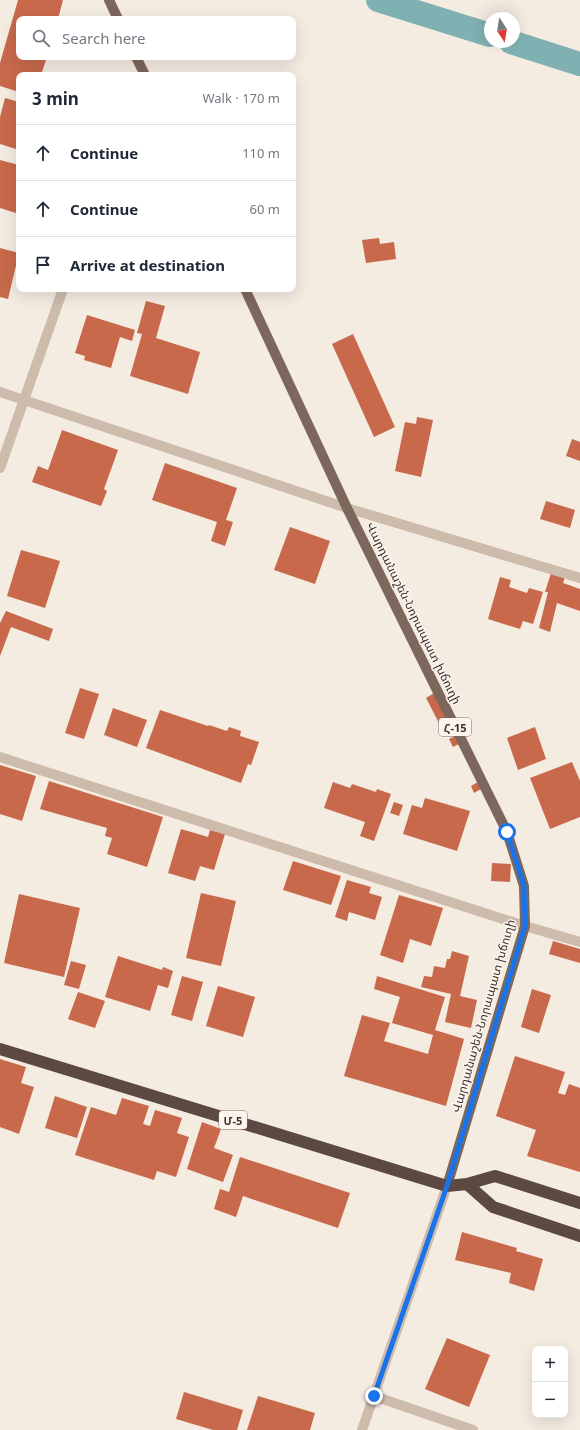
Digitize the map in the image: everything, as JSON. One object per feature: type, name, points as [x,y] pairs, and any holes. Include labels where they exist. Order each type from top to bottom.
[{"type":"highway","name":"Մ-5","points":[[0,1049],[447,1186],[467,1184],[495,1176],[580,1203]]},
{"type":"highway","points":[[467,1184],[493,1207],[580,1236]]},
{"type":"main road","points":[[109,0],[117,16]]},
{"type":"main road","points":[[137,60],[142,72]]},
{"type":"main road","name":"Վարդանաշեն-Նորապատ խճուղի","points":[[246,292],[347,508],[507,832],[524,886],[525,926],[447,1186]]},
{"type":"street","points":[[0,468],[62,292]]},
{"type":"street","points":[[0,392],[347,508],[580,578]]},
{"type":"street","points":[[0,758],[525,926],[580,942]]},
{"type":"street","points":[[362,1430],[447,1186]]},
{"type":"street","points":[[374,1396],[473,1430]]},
{"type":"building","points":[[18,0],[63,0],[59,16],[16,16],[16,60],[46,60],[42,72],[16,72],[16,91],[0,86],[0,63]]},
{"type":"building","points":[[5,98],[16,101],[16,149],[0,144],[0,117]]},
{"type":"building","points":[[0,160],[16,164],[16,213],[0,208]]},
{"type":"building","points":[[379,238],[380,244],[394,242],[396,259],[366,263],[362,240]]},
{"type":"building","points":[[0,248],[16,252],[16,266],[8,299],[0,297]]},
{"type":"building","points":[[146,301],[165,306],[156,338],[200,352],[188,394],[130,376],[142,334],[137,333]]},
{"type":"building","points":[[87,315],[135,330],[132,341],[120,337],[111,368],[84,360],[85,356],[75,353]]},
{"type":"building","points":[[353,334],[395,427],[374,437],[332,344]]},
{"type":"building","points":[[417,417],[433,420],[421,477],[395,471],[405,422],[416,424]]},
{"type":"building","points":[[62,430],[118,450],[104,489],[107,491],[101,506],[32,482],[38,466],[48,470]]},
{"type":"building","points":[[572,439],[580,442],[580,461],[566,456]]},
{"type":"building","points":[[165,463],[237,488],[226,520],[233,522],[225,546],[211,541],[217,522],[152,500]]},
{"type":"building","points":[[546,501],[575,510],[570,528],[540,519]]},
{"type":"building","points":[[290,527],[330,541],[315,584],[274,570]]},
{"type":"building","points":[[21,550],[60,561],[45,608],[7,596]]},
{"type":"building","points":[[553,567],[567,571],[563,583],[580,589],[580,611],[557,603],[550,632],[539,628],[548,592],[545,592]]},
{"type":"building","points":[[500,577],[511,580],[509,587],[527,593],[529,588],[543,592],[533,624],[523,621],[520,629],[488,619]]},
{"type":"building","points":[[6,611],[53,629],[49,641],[11,627],[0,656],[0,623]]},
{"type":"building","points":[[80,688],[99,694],[84,739],[65,733]]},
{"type":"building","points":[[434,693],[447,719],[439,723],[426,698]]},
{"type":"building","points":[[113,708],[147,720],[137,747],[104,735]]},
{"type":"building","points":[[160,710],[227,731],[229,727],[241,731],[240,736],[259,742],[251,765],[248,764],[241,783],[146,748]]},
{"type":"building","points":[[535,727],[546,759],[518,770],[507,738]]},
{"type":"building","points":[[455,736],[459,744],[453,747],[449,739]]},
{"type":"building","points":[[572,762],[580,781],[580,817],[550,829],[530,778]]},
{"type":"building","points":[[0,765],[36,776],[22,821],[0,814]]},
{"type":"building","points":[[49,781],[163,817],[147,867],[107,854],[112,838],[105,836],[107,828],[40,809]]},
{"type":"building","points":[[333,782],[350,788],[352,784],[376,792],[377,789],[391,794],[374,841],[360,836],[365,822],[324,808]]},
{"type":"building","points":[[478,782],[481,789],[474,793],[471,786]]},
{"type":"building","points":[[425,798],[470,811],[457,851],[403,834],[412,805],[422,808]]},
{"type":"building","points":[[394,802],[403,805],[399,816],[390,813]]},
{"type":"building","points":[[181,829],[208,837],[210,830],[225,834],[214,870],[200,866],[195,881],[168,873]]},
{"type":"building","points":[[293,861],[341,876],[331,905],[283,890]]},
{"type":"building","points":[[492,863],[511,864],[510,882],[491,881]]},
{"type":"building","points":[[347,880],[371,887],[369,893],[382,897],[375,920],[349,912],[347,921],[335,917]]},
{"type":"building","points":[[201,893],[236,901],[221,966],[186,958]]},
{"type":"building","points":[[19,894],[80,908],[64,977],[4,963]]},
{"type":"building","points":[[399,895],[443,908],[431,946],[410,939],[403,963],[380,955]]},
{"type":"building","points":[[553,941],[580,949],[580,963],[549,954]]},
{"type":"building","points":[[452,951],[469,956],[460,996],[477,1000],[471,1028],[445,1022],[451,994],[421,987],[424,976],[432,977],[434,966],[445,968],[447,959],[450,959]]},
{"type":"building","points":[[118,956],[162,970],[163,967],[173,971],[168,988],[158,985],[150,1011],[105,997]]},
{"type":"building","points":[[71,961],[86,965],[79,989],[64,985]]},
{"type":"building","points":[[182,976],[203,982],[192,1021],[171,1015]]},
{"type":"building","points":[[377,976],[445,997],[435,1030],[464,1039],[446,1106],[344,1076],[362,1015],[390,1023],[384,1041],[428,1054],[433,1035],[392,1023],[400,997],[374,989]]},
{"type":"building","points":[[218,986],[255,997],[243,1037],[206,1026]]},
{"type":"building","points":[[532,989],[551,995],[539,1033],[521,1027]]},
{"type":"building","points":[[78,992],[105,1001],[95,1028],[68,1019]]},
{"type":"building","points":[[515,1056],[565,1072],[558,1093],[565,1095],[569,1084],[580,1088],[580,1172],[527,1156],[536,1130],[496,1116]]},
{"type":"building","points":[[0,1059],[26,1067],[21,1083],[34,1087],[19,1134],[0,1127]]},
{"type":"building","points":[[55,1096],[87,1107],[77,1138],[45,1128]]},
{"type":"building","points":[[122,1098],[149,1106],[143,1124],[150,1126],[155,1110],[182,1118],[177,1133],[189,1137],[176,1177],[157,1171],[154,1180],[75,1155],[91,1107],[116,1115]]},
{"type":"building","points":[[202,1122],[221,1129],[214,1148],[233,1155],[223,1182],[187,1169]]},
{"type":"building","points":[[240,1157],[350,1193],[338,1228],[243,1196],[236,1217],[214,1209],[220,1189],[229,1192]]},
{"type":"building","points":[[462,1232],[517,1248],[516,1251],[543,1259],[534,1291],[509,1283],[511,1273],[455,1260]]},
{"type":"building","points":[[447,1338],[490,1355],[469,1407],[425,1389]]},
{"type":"building","points":[[184,1392],[243,1410],[237,1430],[213,1430],[176,1419]]},
{"type":"building","points":[[258,1396],[315,1413],[310,1430],[247,1430]]},
{"type":"waterway","points":[[378,0],[484,33]]},
{"type":"waterway","points":[[520,45],[580,64]]},
{"type":"route","points":[[374,1396],[447,1186],[525,926],[524,886],[507,832]]}]
